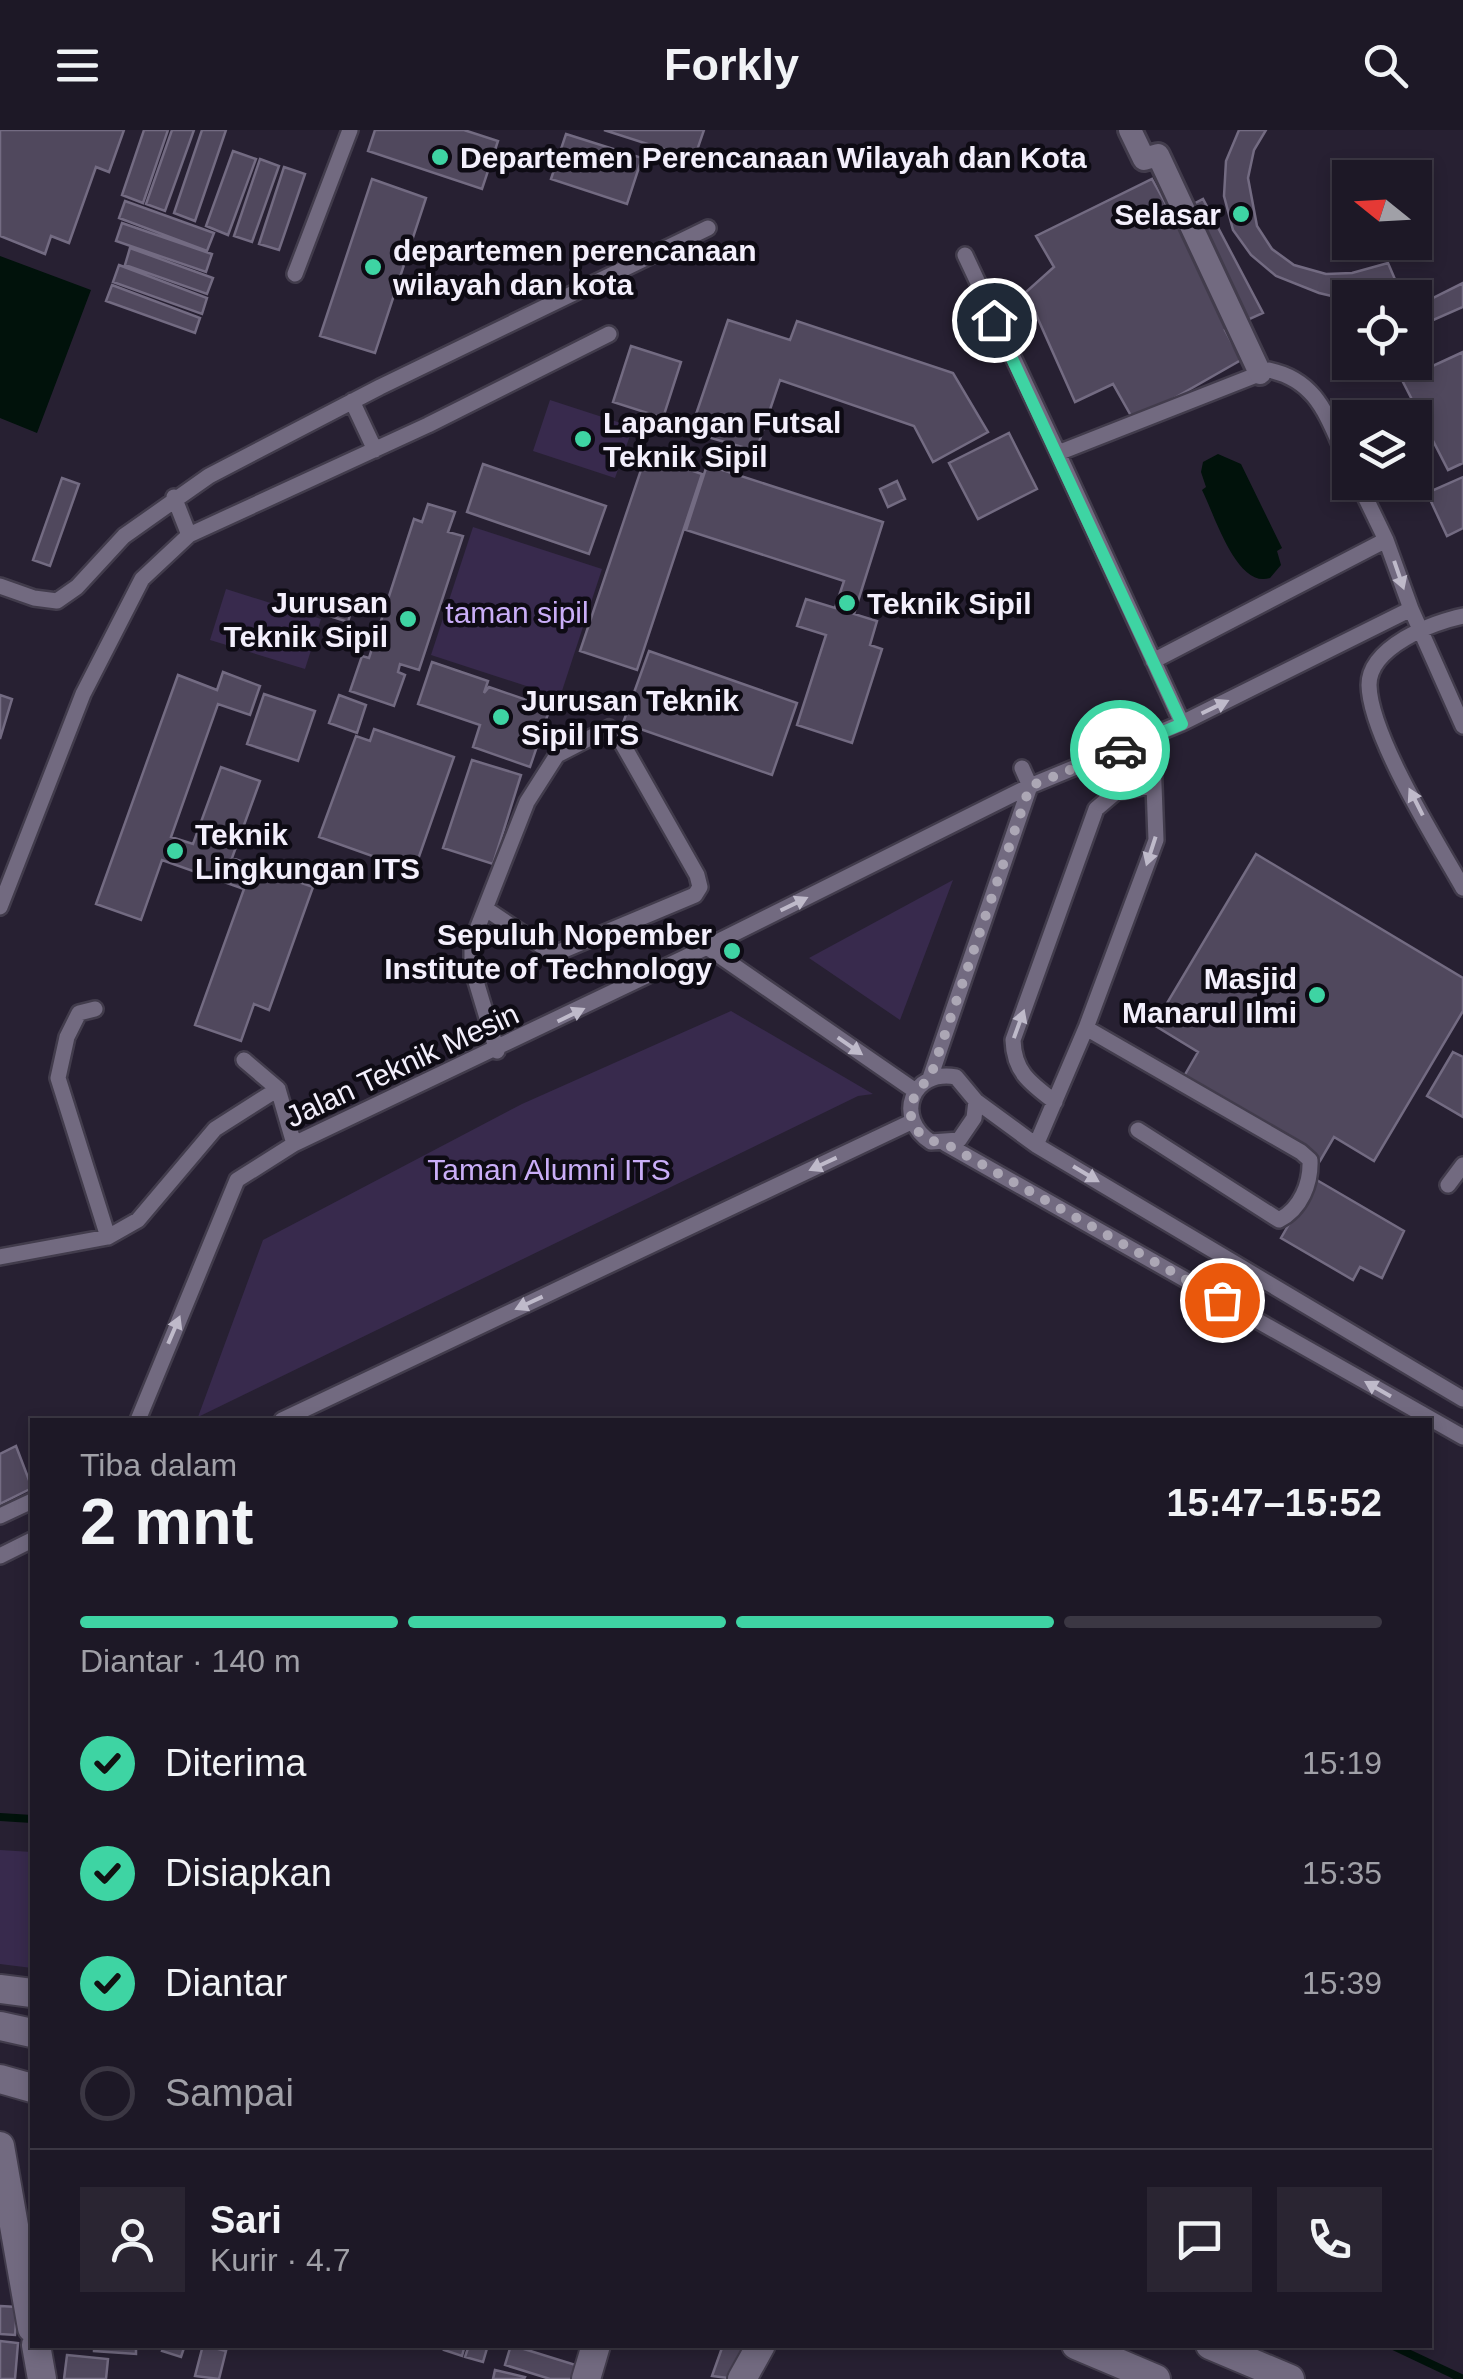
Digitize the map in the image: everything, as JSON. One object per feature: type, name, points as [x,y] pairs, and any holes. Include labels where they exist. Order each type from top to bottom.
[{"type":"street","points":[[1130,130],[1144,159],[1158,155],[1260,373]]},
{"type":"street","points":[[0,1989],[30,1993]]},
{"type":"street","points":[[0,2026],[30,2033]]},
{"type":"street","points":[[0,2079],[30,2087]]},
{"type":"street","points":[[0,2146],[30,2317]]},
{"type":"street","points":[[37,2348],[42,2379]]},
{"type":"street","points":[[586,2379],[595,2348]]},
{"type":"street","points":[[742,2379],[759,2348]]},
{"type":"street","points":[[1083,2348],[1156,2379]]},
{"type":"street","points":[[1217,2348],[1290,2379]]},
{"type":"lane","points":[[294,274],[350,130]]},
{"type":"lane","points":[[0,586],[34,598],[57,600],[76,587],[124,536],[174,497],[352,401],[708,228]]},
{"type":"lane","points":[[965,256],[1182,724]]},
{"type":"lane","points":[[0,907],[83,694],[142,579],[189,535],[375,450],[609,334]]},
{"type":"lane","points":[[1058,453],[1260,373],[1296,376],[1312,391],[1332,430]]},
{"type":"lane","points":[[352,401],[375,450]]},
{"type":"lane","points":[[174,497],[189,535]]},
{"type":"lane","points":[[1367,500],[1463,726]]},
{"type":"lane","points":[[1153,662],[1386,540]]},
{"type":"lane","name":"Jalan Teknik Mesin","points":[[139,1418],[237,1180],[294,1144],[497,1051],[1030,786],[1182,724],[1411,609]]},
{"type":"lane","points":[[1463,616],[1420,630],[1374,668],[1370,685],[1394,758],[1463,888]]},
{"type":"lane","points":[[486,909],[549,952],[559,952],[695,895],[700,888],[697,875],[618,736],[609,728],[556,756],[527,802],[472,942],[472,968],[497,1051]]},
{"type":"lane","points":[[1036,1145],[1086,1028],[1156,840],[1152,737]]},
{"type":"lane","points":[[1022,768],[1030,786],[930,1078],[914,1090],[908,1106],[911,1122],[931,1142],[946,1144],[1431,1418]]},
{"type":"lane","points":[[1054,1102],[1024,1078],[1014,1062],[1013,1040],[1096,809],[1116,792],[1154,785]]},
{"type":"lane","points":[[707,948],[914,1090]]},
{"type":"lane","points":[[96,1009],[78,1014],[67,1037],[58,1078],[108,1237]]},
{"type":"lane","points":[[1086,1028],[1301,1152],[1310,1160],[1311,1176],[1302,1198],[1280,1220],[1138,1130]]},
{"type":"lane","points":[[244,1060],[278,1089],[294,1144]]},
{"type":"lane","points":[[930,1078],[956,1078],[976,1101],[1036,1145],[1463,1400]]},
{"type":"lane","points":[[0,1257],[108,1237],[138,1220],[216,1129],[278,1089]]},
{"type":"lane","points":[[946,1144],[967,1132],[976,1101]]},
{"type":"lane","points":[[286,1418],[911,1122]]},
{"type":"lane","points":[[1448,1185],[1463,1165]]},
{"type":"lane","points":[[1432,1418],[1463,1436]]},
{"type":"lane","points":[[0,1516],[30,1502]]},
{"type":"lane","points":[[0,1556],[30,1541]]},
{"type":"green space","name":"Lapangan Futsal Teknik Sipil","points":[[550,400],[633,427],[615,478],[533,451]]},
{"type":"green space","name":"taman sipil","points":[[473,527],[602,569],[560,697],[431,655]]},
{"type":"green space","points":[[226,589],[321,619],[305,669],[210,640]]},
{"type":"green space","points":[[953,880],[900,1020],[809,958]]},
{"type":"green space","name":"Taman Alumni ITS","points":[[731,1011],[873,1094],[858,1096],[198,1417],[263,1240],[522,1104]]},
{"type":"green space","points":[[0,1850],[30,1852],[30,1968],[0,1964]]},
{"type":"shaded area","points":[[0,256],[91,290],[37,433],[0,418]]},
{"type":"shaded area","points":[[1218,454],[1241,464],[1282,548],[1277,551],[1281,565],[1270,578],[1247,573],[1237,562],[1202,490],[1206,487],[1201,472],[1203,462]]},
{"type":"building","points":[[0,130],[124,130],[109,172],[96,167],[69,243],[51,236],[45,254],[0,236]]},
{"type":"building","points":[[144,130],[168,130],[143,203],[122,195]]},
{"type":"building","points":[[172,130],[194,130],[165,211],[146,204]]},
{"type":"building","points":[[202,130],[226,130],[195,221],[174,213]]},
{"type":"building","name":"Departemen Perencanaan Wilayah dan Kota","points":[[375,130],[464,130],[498,141],[482,189],[368,151]]},
{"type":"building","points":[[604,130],[704,130],[694,159]]},
{"type":"building","name":"Selasar","points":[[1239,130],[1266,130],[1254,150],[1248,178],[1257,226],[1272,249],[1294,265],[1326,274],[1352,273],[1388,263],[1395,280],[1332,280],[1332,296],[1276,276],[1251,255],[1233,230],[1224,196],[1226,161]]},
{"type":"building","points":[[566,134],[642,158],[627,204],[551,179]]},
{"type":"building","points":[[233,151],[256,159],[228,235],[206,226]]},
{"type":"building","points":[[260,159],[279,166],[252,242],[234,236]]},
{"type":"building","points":[[284,167],[305,174],[279,250],[259,244]]},
{"type":"building","name":"departemen perencanaan wilayah dan kota","points":[[372,179],[426,198],[375,353],[320,336]]},
{"type":"building","points":[[1152,179],[1172,215],[1203,199],[1263,313],[1225,330],[1241,360],[1134,421],[1113,384],[1075,402],[1026,292],[1054,267],[1036,236]]},
{"type":"building","points":[[125,201],[214,233],[207,251],[119,218]]},
{"type":"building","points":[[122,223],[212,254],[206,272],[116,241]]},
{"type":"building","points":[[130,248],[213,278],[207,294],[125,265]]},
{"type":"building","points":[[119,265],[207,298],[202,314],[113,282]]},
{"type":"building","points":[[1463,283],[1463,307],[1432,321],[1432,298]]},
{"type":"building","points":[[112,285],[200,318],[195,333],[106,301]]},
{"type":"building","points":[[728,320],[790,340],[797,321],[953,373],[988,432],[933,462],[914,426],[780,380],[756,451],[690,432]]},
{"type":"building","points":[[631,346],[681,362],[663,418],[613,402]]},
{"type":"building","points":[[1463,352],[1463,463],[1448,470],[1432,439],[1432,400],[1412,400],[1402,380],[1432,380],[1432,366]]},
{"type":"building","points":[[1009,433],[1037,489],[978,519],[949,463]]},
{"type":"building","points":[[646,455],[702,474],[637,670],[580,651]]},
{"type":"building","points":[[483,464],[606,506],[589,554],[467,512]]},
{"type":"building","name":"Teknik Sipil","points":[[707,465],[883,522],[854,614],[877,621],[870,645],[882,649],[852,743],[797,725],[826,635],[797,626],[806,599],[835,608],[844,581],[686,530]]},
{"type":"building","points":[[1463,477],[1463,528],[1447,536],[1430,500],[1432,491]]},
{"type":"building","points":[[62,478],[79,484],[50,566],[33,560]]},
{"type":"building","points":[[897,481],[905,499],[888,507],[880,489]]},
{"type":"building","name":"Jurusan Teknik Sipil","points":[[428,504],[455,512],[448,532],[463,536],[419,670],[400,664],[398,672],[405,675],[394,706],[350,691],[362,656],[369,658],[414,519],[422,522]]},
{"type":"building","points":[[328,597],[353,605],[348,622],[323,614]]},
{"type":"building","points":[[649,651],[797,703],[772,775],[623,723]]},
{"type":"building","name":"Jurusan Teknik Sipil ITS","points":[[432,662],[488,681],[484,693],[489,687],[550,708],[530,767],[473,747],[480,725],[418,704]]},
{"type":"building","name":"Teknik Lingkungan ITS","points":[[223,672],[260,686],[250,715],[218,704],[171,837],[193,844],[221,767],[260,781],[232,858],[313,887],[269,1010],[254,1004],[241,1041],[195,1025],[244,889],[162,860],[141,920],[96,904],[178,675],[217,690]]},
{"type":"building","points":[[264,694],[315,711],[298,761],[247,744]]},
{"type":"building","points":[[0,695],[12,699],[0,739]]},
{"type":"building","points":[[339,695],[366,705],[357,733],[329,723]]},
{"type":"building","points":[[374,729],[454,757],[414,871],[319,837],[356,736],[370,741]]},
{"type":"building","points":[[472,760],[521,775],[493,864],[443,848]]},
{"type":"building","name":"Masjid Manarul Ilmi","points":[[1256,854],[1463,978],[1463,1011],[1374,1161],[1334,1137],[1320,1161],[1183,1078],[1198,1052],[1154,1025]]},
{"type":"building","points":[[1453,1052],[1463,1057],[1463,1117],[1427,1096]]},
{"type":"building","points":[[1315,1179],[1404,1231],[1382,1278],[1360,1267],[1353,1280],[1281,1238]]},
{"type":"building","points":[[16,1446],[30,1489],[0,1504],[0,1454]]},
{"type":"building","points":[[0,2306],[17,2307],[15,2335],[0,2334]]},
{"type":"building","points":[[0,2341],[18,2343],[15,2379],[0,2379]]},
{"type":"building","points":[[136,2348],[136,2354],[94,2351]]},
{"type":"building","points":[[163,2348],[184,2348],[181,2357],[162,2351]]},
{"type":"building","points":[[202,2348],[226,2351],[219,2379],[195,2376]]},
{"type":"building","points":[[445,2348],[464,2348],[462,2356]]},
{"type":"building","points":[[468,2348],[487,2348],[483,2362],[465,2357]]},
{"type":"building","points":[[510,2348],[521,2348],[579,2366],[575,2379],[550,2379],[505,2365]]},
{"type":"building","points":[[722,2348],[747,2348],[736,2379],[712,2376]]},
{"type":"building","points":[[67,2355],[108,2359],[106,2379],[64,2379]]},
{"type":"building","points":[[495,2370],[525,2377],[493,2379]]},
{"type":"waterway","points":[[0,1817],[30,1819]]},
{"type":"waterway","points":[[1397,2348],[1463,2379]]},
{"type":"way so far","points":[[1120,750],[1030,786],[930,1078],[914,1090],[908,1106],[911,1122],[931,1142],[946,1144],[1222,1300]]},
{"type":"place","name":"Departemen Perencanaan Wilayah dan Kota","points":[[440,157]]},
{"type":"place","name":"Selasar","points":[[1241,214]]},
{"type":"place","name":"departemen perencanaan wilayah dan kota","points":[[373,267]]},
{"type":"place","name":"Lapangan Futsal Teknik Sipil","points":[[583,439]]},
{"type":"place","name":"Teknik Sipil","points":[[847,603]]},
{"type":"place","name":"Jurusan Teknik Sipil","points":[[408,619]]},
{"type":"place","name":"Jurusan Teknik Sipil ITS","points":[[501,717]]},
{"type":"place","name":"Teknik Lingkungan ITS","points":[[175,851]]},
{"type":"place","name":"Sepuluh Nopember Institute of Technology","points":[[732,951]]},
{"type":"place","name":"Masjid Manarul Ilmi","points":[[1317,995]]},
{"type":"route","points":[[994,320],[1182,724],[1120,750]]}]
